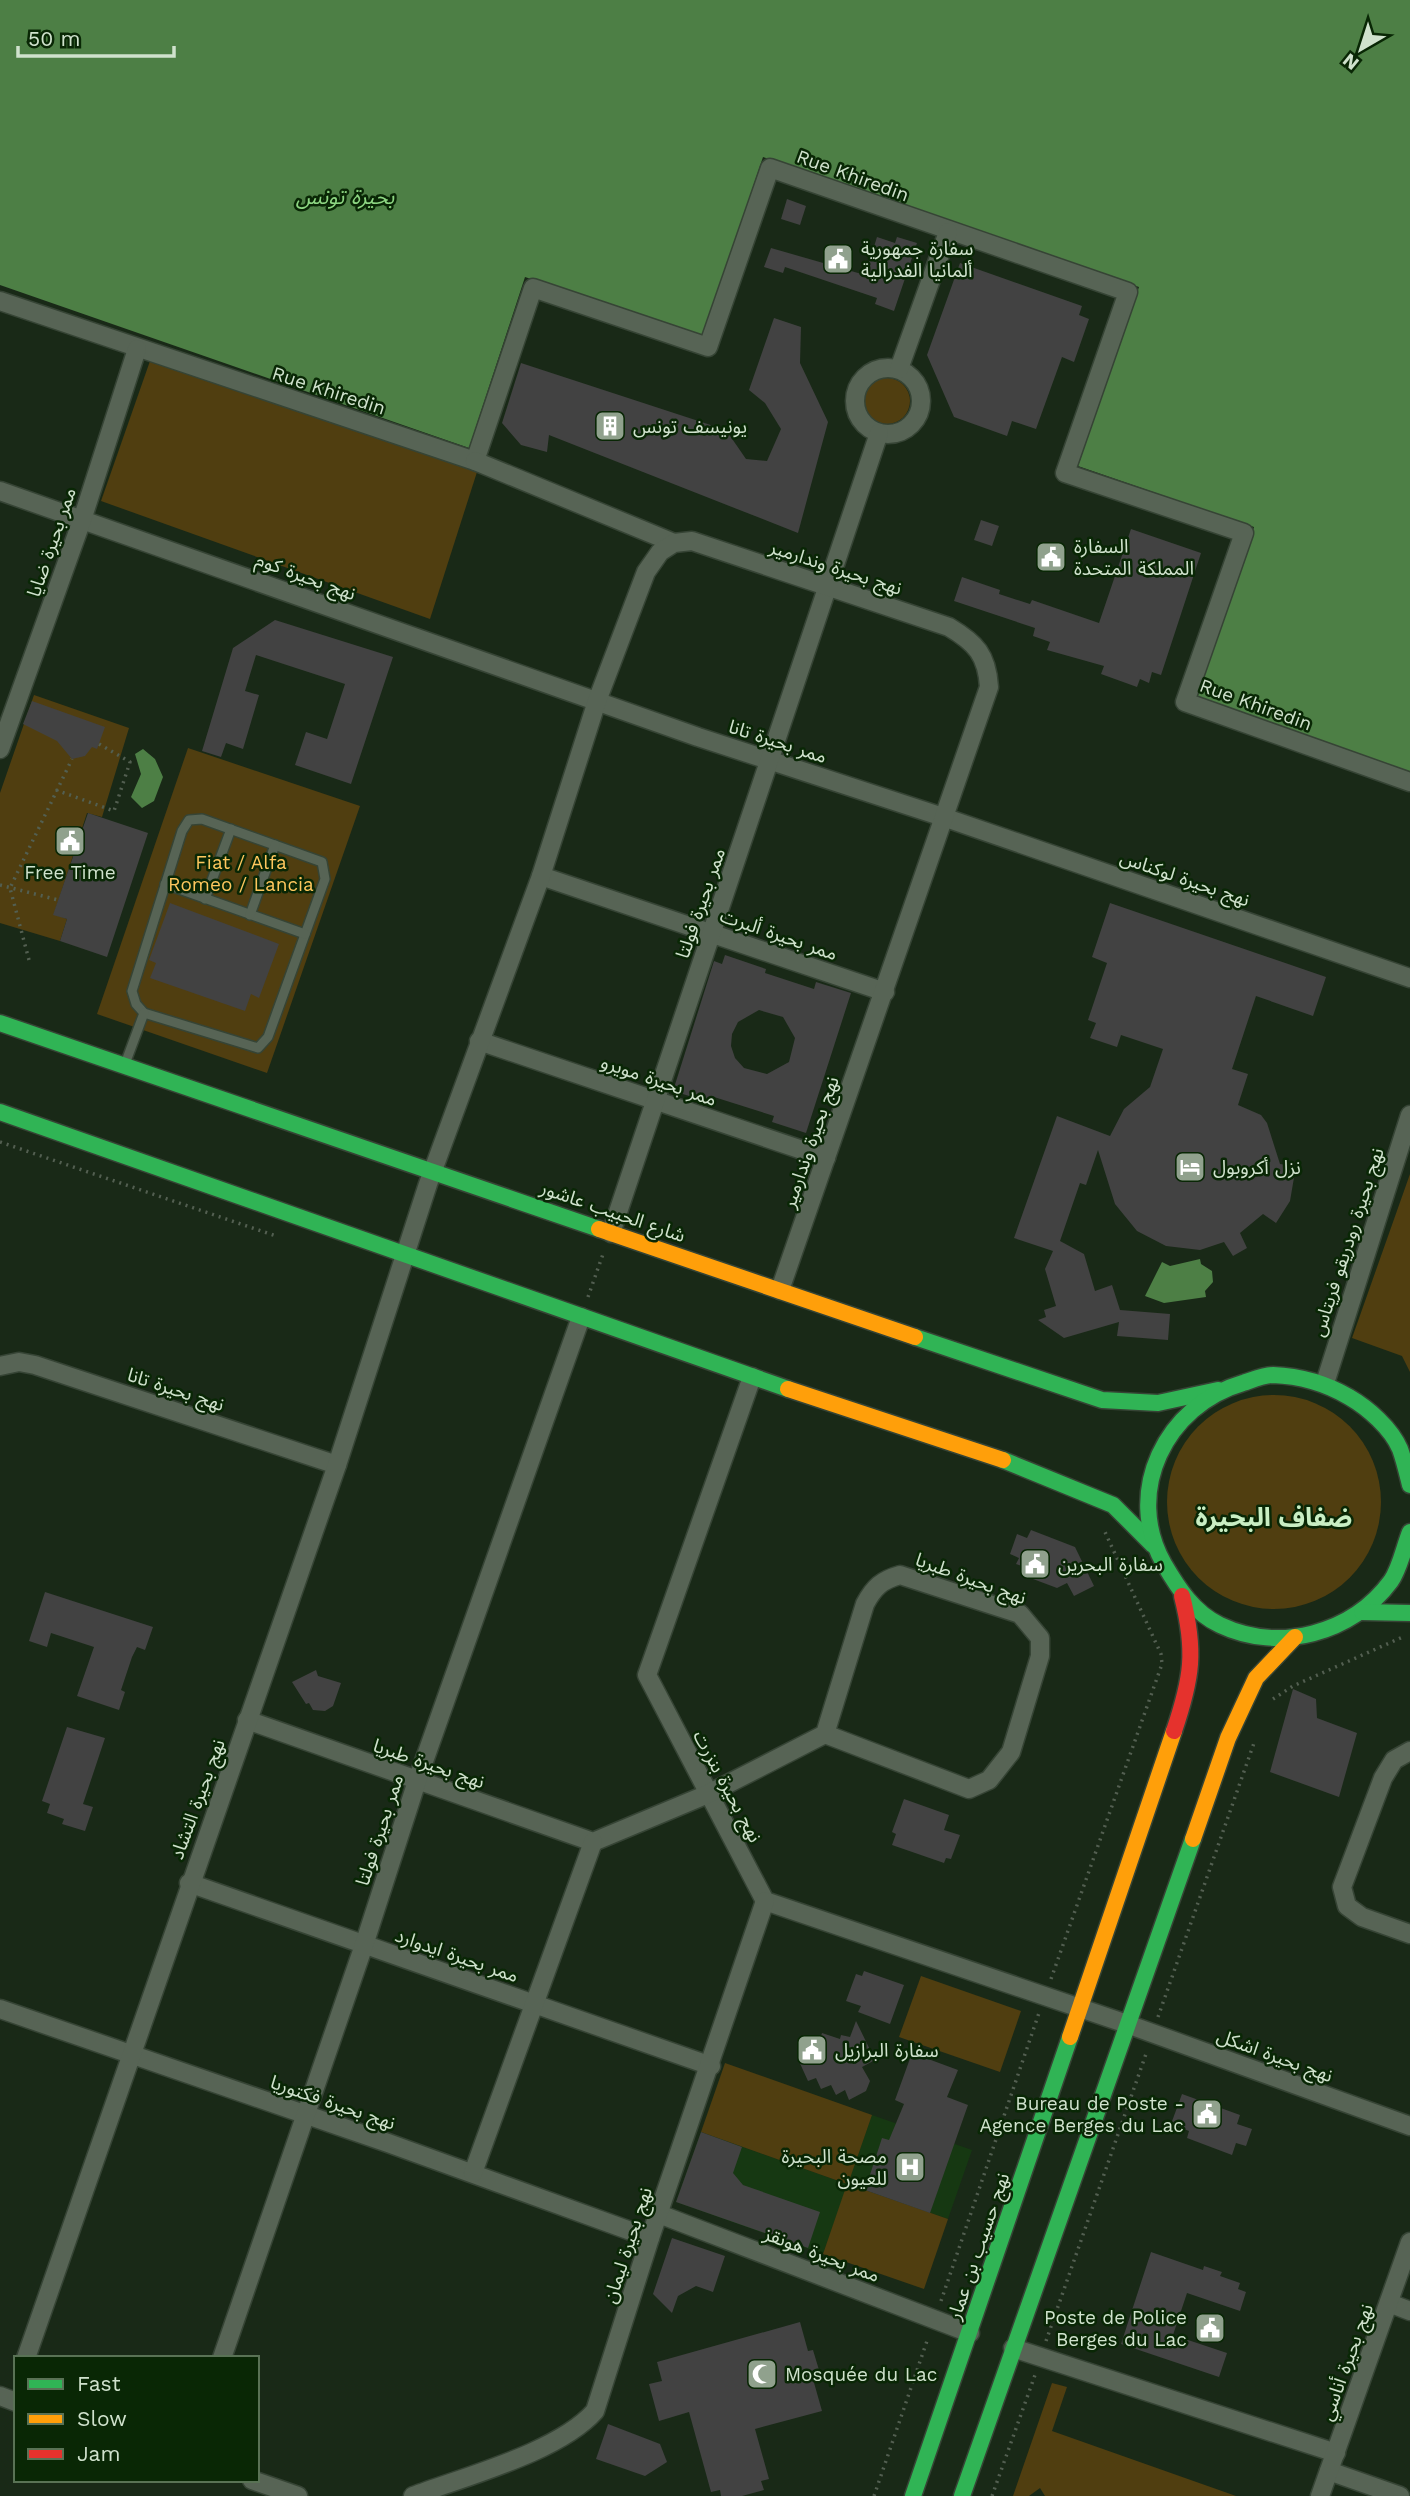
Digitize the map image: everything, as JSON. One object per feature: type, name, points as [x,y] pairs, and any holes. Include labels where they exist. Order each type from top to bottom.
[{"type":"main road","name":"شارع الحبيب عاشور","points":[[0,1023],[995,1366],[1106,1400],[1136,1405],[1167,1403],[1271,1375],[1325,1382]]},
{"type":"main road","points":[[0,1112],[752,1377],[1074,1486],[1113,1506],[1153,1545],[1182,1596],[1219,1625],[1265,1639],[1312,1636],[1362,1612],[1392,1580],[1410,1532]]},
{"type":"main road","points":[[1325,1382],[1368,1408],[1399,1447],[1410,1485]]},
{"type":"main road","points":[[1153,1545],[1148,1508],[1152,1473],[1161,1451],[1189,1411],[1218,1390]]},
{"type":"main road","name":"نهج حسيب بن عمار","points":[[913,2496],[971,2333],[1187,1692],[1192,1636],[1182,1596]]},
{"type":"main road","points":[[1362,1612],[1410,1613]]},
{"type":"main road","points":[[962,2496],[1241,1706],[1256,1678],[1295,1637]]},
{"type":"street","name":"Rue Khiredin","points":[[0,301],[475,461],[533,288],[708,347],[770,168],[948,232],[1128,292],[1065,473],[1244,533],[1185,702],[1410,782]]},
{"type":"street","points":[[899,369],[948,232]]},
{"type":"street","name":"ممر بحيرة ضايا","points":[[0,749],[82,520],[137,349]]},
{"type":"street","points":[[876,369],[899,369],[918,385],[920,409],[907,428],[896,433],[878,433],[869,429],[856,413],[856,390],[867,374],[876,369]]},
{"type":"street","name":"ممر بحيرة فولتا","points":[[611,1233],[878,433]]},
{"type":"street","name":"نهج بحيرة وندارمير","points":[[475,461],[674,543],[692,541],[949,627],[979,648],[988,667],[989,687],[946,818],[780,1290]]},
{"type":"street","name":"نهج بحيرة كوم","points":[[0,491],[597,701]]},
{"type":"street","points":[[432,1172],[541,876],[597,701],[646,572],[660,552],[674,543]]},
{"type":"street","name":"ممر بحيرة تانا","points":[[597,701],[946,818]]},
{"type":"street","name":"نهج بحيرة لوكناس","points":[[946,818],[1410,978]]},
{"type":"street","name":"ممر بحيرة ألبرت","points":[[541,876],[885,992]]},
{"type":"street","name":"ممر بحيرة مويرو","points":[[479,1041],[826,1158]]},
{"type":"street","name":"نهج بحيرة رودريقو فريتاس","points":[[1325,1382],[1410,1115]]},
{"type":"street","name":"نهج بحيرة التشاد","points":[[27,2356],[189,1883],[337,1465],[432,1172]]},
{"type":"street","name":"ممر بحيرة فولتا","points":[[223,2356],[364,1945],[417,1781],[581,1317]]},
{"type":"street","name":"نهج بحيرة تانا","points":[[0,1366],[19,1362],[35,1365],[337,1465]]},
{"type":"street","name":"نهج بحيرة بنزرت","points":[[752,1377],[648,1675],[765,1901]]},
{"type":"street","name":"نهج بحيرة طبريا","points":[[900,1575],[1020,1614],[1040,1638],[1040,1656],[1011,1752],[989,1780],[979,1786],[970,1788],[825,1734],[865,1604],[872,1590],[885,1579],[900,1575]]},
{"type":"street","name":"نهج بحيرة طبريا","points":[[247,1720],[593,1842]]},
{"type":"street","points":[[473,2173],[593,1842],[708,1794],[825,1734]]},
{"type":"street","points":[[1410,1751],[1394,1760],[1383,1778],[1342,1886],[1347,1906],[1362,1917],[1410,1934]]},
{"type":"street","name":"ممر بحيرة ايدوارد","points":[[189,1883],[711,2066]]},
{"type":"street","points":[[765,1901],[1127,2024]]},
{"type":"street","name":"نهج بحيرة ليمان","points":[[413,2496],[547,2445],[583,2425],[595,2411],[650,2238],[711,2066],[765,1901]]},
{"type":"street","name":"نهج بحيرة فكتوريا","points":[[0,2009],[473,2173],[650,2238]]},
{"type":"street","name":"نهج بحيرة اشكل","points":[[1127,2024],[1410,2126]]},
{"type":"street","name":"ممر بحيرة هونقز","points":[[659,2214],[971,2333]]},
{"type":"street","name":"نهج بحيرة أناسي","points":[[1320,2496],[1410,2242]]},
{"type":"street","points":[[1389,2303],[1410,2311]]},
{"type":"street","points":[[1013,2348],[1336,2453]]},
{"type":"street","points":[[1329,2472],[1400,2496]]},
{"type":"street","points":[[258,2482],[298,2496]]},
{"type":"lane","points":[[202,818],[275,845],[322,862],[326,879],[268,1037],[258,1048],[144,1013],[136,1004],[132,985],[189,820],[202,818]]},
{"type":"lane","points":[[205,899],[231,829]]},
{"type":"lane","points":[[250,915],[275,845]]},
{"type":"lane","points":[[165,884],[305,934]]},
{"type":"lane","points":[[124,1066],[144,1013]]},
{"type":"path","points":[[56,790],[114,811],[130,762],[99,744]]},
{"type":"path","points":[[29,960],[10,888],[72,759]]},
{"type":"path","points":[[0,885],[58,900]]},
{"type":"path","points":[[0,1142],[278,1237]]},
{"type":"path","points":[[581,1317],[611,1233]]},
{"type":"path","points":[[874,2496],[1162,1664],[1161,1654],[1103,1528]]},
{"type":"path","points":[[1268,1701],[1293,1686],[1410,1634]]},
{"type":"path","points":[[992,2496],[1255,1740]]},
{"type":"shaded area","points":[[872,2115],[972,2150],[948,2219],[848,2184],[823,2254],[676,2202],[701,2132],[847,2184]]},
{"type":"green space","points":[[150,361],[477,472],[430,619],[101,501]]},
{"type":"green space","points":[[887,378],[903,385],[910,401],[903,417],[887,424],[871,417],[864,401],[871,385]]},
{"type":"green space","points":[[34,695],[129,728],[102,817],[87,813],[54,914],[67,919],[60,941],[0,923],[0,793]]},
{"type":"green space","name":"Fiat / Alfa Romeo / Lancia","points":[[188,748],[360,806],[267,1073],[97,1014]]},
{"type":"green space","points":[[1410,1174],[1410,1372],[1402,1356],[1352,1338]]},
{"type":"green space","points":[[1274,1395],[1315,1403],[1350,1426],[1373,1461],[1381,1502],[1373,1543],[1350,1578],[1315,1601],[1274,1609],[1233,1601],[1198,1578],[1175,1543],[1167,1502],[1175,1461],[1198,1426],[1233,1403]]},
{"type":"green space","points":[[921,1976],[1021,2011],[1000,2072],[899,2037]]},
{"type":"green space","points":[[725,2063],[872,2115],[848,2184],[948,2219],[924,2289],[823,2254],[847,2184],[701,2132]]},
{"type":"green space","points":[[1052,2383],[1067,2387],[1052,2431],[1236,2496],[1045,2496],[1040,2488],[1029,2496],[1013,2496]]},
{"type":"water","name":"بحيرة تونس","points":[[0,0],[1410,0],[1410,775],[1197,698],[1254,527],[1078,466],[1139,287],[763,157],[703,336],[525,277],[469,448],[0,285]]},
{"type":"water","points":[[143,749],[155,759],[163,777],[154,801],[142,808],[131,797],[141,774],[135,754]]},
{"type":"water","points":[[1200,1259],[1201,1264],[1212,1271],[1213,1282],[1205,1291],[1206,1297],[1164,1303],[1145,1296],[1162,1262],[1170,1266]]},
{"type":"building","points":[[787,199],[806,206],[800,225],[781,219]]},
{"type":"building","points":[[877,237],[895,243],[897,237],[917,243],[894,311],[875,304],[877,298],[785,267],[783,273],[764,267],[771,248],[865,275]]},
{"type":"building","points":[[960,263],[1082,306],[1079,315],[1089,319],[1074,362],[1062,357],[1036,429],[1012,421],[1007,436],[954,417],[927,355]]},
{"type":"building","name":"يونيسف تونس","points":[[774,318],[801,327],[800,363],[828,422],[798,533],[549,435],[547,452],[521,445],[502,423],[521,363],[726,430],[746,459],[767,461],[781,429],[765,403],[749,390]]},
{"type":"building","points":[[981,520],[999,526],[992,546],[974,540]]},
{"type":"building","points":[[1131,529],[1201,553],[1161,675],[1152,672],[1149,683],[1140,679],[1137,687],[1101,674],[1104,666],[1047,650],[1050,642],[1033,636],[1035,628],[954,601],[962,577],[1000,590],[999,594],[1030,604],[1032,600],[1099,623]]},
{"type":"building","points":[[275,620],[393,657],[351,784],[295,765],[306,732],[327,739],[345,684],[256,655],[245,691],[259,695],[243,749],[226,743],[221,757],[202,751],[233,648]]},
{"type":"building","points":[[32,701],[105,727],[97,749],[92,747],[85,756],[72,759],[57,741],[23,724]]},
{"type":"building","points":[[88,813],[148,833],[107,957],[60,941],[67,919],[53,915]]},
{"type":"building","points":[[170,903],[279,944],[259,998],[251,994],[245,1011],[150,978],[156,963],[149,960]]},
{"type":"building","points":[[1110,903],[1326,977],[1313,1016],[1256,996],[1232,1069],[1248,1074],[1238,1105],[1261,1115],[1267,1123],[1280,1164],[1296,1166],[1290,1201],[1276,1223],[1263,1214],[1240,1233],[1247,1248],[1233,1256],[1224,1242],[1200,1250],[1166,1246],[1137,1231],[1115,1204],[1098,1150],[1086,1185],[1080,1183],[1060,1241],[1084,1254],[1095,1291],[1112,1285],[1120,1310],[1170,1314],[1168,1340],[1117,1336],[1119,1322],[1064,1338],[1038,1320],[1046,1317],[1044,1310],[1056,1306],[1045,1269],[1053,1251],[1014,1238],[1057,1116],[1110,1136],[1124,1109],[1150,1087],[1163,1049],[1121,1035],[1117,1047],[1090,1038],[1096,1023],[1088,1020],[1107,963],[1092,957]]},
{"type":"building","points":[[725,955],[766,969],[765,973],[814,989],[816,982],[851,993],[806,1133],[772,1122],[774,1116],[714,1097],[712,1103],[673,1091],[714,961],[722,964]],"holes":[[[759,1010],[783,1017],[795,1038],[789,1062],[767,1074],[744,1068],[735,1058],[731,1046],[732,1034],[738,1022]]]},
{"type":"building","points":[[1031,1530],[1075,1547],[1094,1586],[1074,1596],[1067,1583],[1057,1588],[1033,1579],[1036,1571],[1016,1564],[1019,1558],[1010,1554],[1017,1534],[1027,1538]]},
{"type":"building","points":[[45,1592],[153,1627],[145,1650],[137,1647],[132,1657],[121,1690],[125,1692],[119,1710],[77,1696],[94,1647],[51,1633],[47,1647],[29,1641]]},
{"type":"building","points":[[316,1670],[318,1676],[341,1683],[333,1706],[325,1711],[313,1710],[309,1703],[306,1704],[292,1682]]},
{"type":"building","points":[[1293,1689],[1316,1699],[1317,1718],[1357,1733],[1339,1797],[1270,1772]]},
{"type":"building","points":[[67,1727],[105,1738],[83,1804],[93,1807],[85,1831],[62,1824],[64,1819],[47,1813],[50,1804],[42,1801]]},
{"type":"building","points":[[904,1799],[949,1815],[944,1830],[960,1835],[951,1859],[946,1858],[944,1863],[892,1845],[896,1834],[892,1832]]},
{"type":"building","points":[[864,1971],[904,1985],[890,2024],[858,2012],[861,2006],[846,2001],[856,1974],[862,1976]]},
{"type":"building","points":[[856,2021],[875,2060],[862,2067],[870,2081],[866,2091],[849,2100],[845,2090],[836,2095],[831,2085],[821,2089],[816,2078],[808,2081],[798,2059],[817,2050],[822,2033],[840,2039],[841,2035],[850,2037]]},
{"type":"building","points":[[912,2053],[958,2070],[947,2097],[968,2105],[930,2213],[865,2190],[882,2138],[889,2140],[904,2104],[895,2100]]},
{"type":"building","points":[[1182,2094],[1240,2115],[1237,2124],[1252,2129],[1246,2146],[1236,2143],[1232,2155],[1187,2138],[1189,2131],[1171,2124]]},
{"type":"building","points":[[701,2132],[742,2147],[733,2173],[743,2185],[820,2212],[808,2248],[676,2202]]},
{"type":"building","points":[[672,2238],[725,2256],[713,2292],[696,2286],[678,2296],[672,2313],[653,2294]]},
{"type":"building","points":[[1151,2252],[1203,2270],[1204,2266],[1222,2272],[1220,2276],[1240,2283],[1238,2289],[1246,2292],[1240,2311],[1187,2293],[1173,2335],[1227,2353],[1219,2377],[1121,2344]]},
{"type":"building","points":[[800,2322],[808,2351],[813,2350],[819,2370],[811,2372],[822,2411],[755,2429],[769,2479],[761,2481],[764,2490],[742,2496],[721,2496],[720,2490],[711,2492],[689,2412],[659,2421],[649,2384],[662,2381],[657,2362]]},
{"type":"building","points":[[608,2424],[660,2444],[667,2462],[645,2476],[596,2459]]},
{"type":"traffic: fast","points":[[0,1023],[599,1229]]},
{"type":"traffic: fast","points":[[0,1112],[788,1389]]},
{"type":"traffic: fast","points":[[915,1337],[1102,1400],[1158,1403],[1218,1390]]},
{"type":"traffic: fast","points":[[1410,1485],[1396,1441],[1385,1426],[1364,1407],[1322,1384],[1269,1375],[1216,1394],[1192,1410],[1173,1431],[1159,1455],[1151,1481],[1148,1508],[1152,1536],[1164,1564],[1195,1607],[1220,1625],[1266,1637],[1313,1633],[1335,1626],[1356,1614],[1375,1599],[1391,1581],[1410,1532]]},
{"type":"traffic: fast","points":[[1003,1460],[1113,1505],[1153,1545]]},
{"type":"traffic: fast","points":[[1362,1612],[1410,1613]]},
{"type":"traffic: fast","points":[[962,2496],[1193,1839]]},
{"type":"traffic: fast","points":[[913,2496],[1070,2037]]},
{"type":"traffic: slow","points":[[599,1229],[915,1337]]},
{"type":"traffic: slow","points":[[788,1389],[1003,1460]]},
{"type":"traffic: slow","points":[[1193,1839],[1228,1738],[1256,1678],[1295,1637]]},
{"type":"traffic: slow","points":[[1070,2037],[1174,1731]]},
{"type":"traffic: jam","points":[[1174,1731],[1185,1695],[1190,1664],[1189,1633],[1182,1596]]},
{"type":"place","name":"سفارة جمهورية ألمانيا الفدرالية","points":[[838,259]]},
{"type":"place","name":"يونيسف تونس","points":[[610,426]]},
{"type":"place","name":"السفارة المملكة المتحدة","points":[[1051,557]]},
{"type":"place","name":"Free Time","points":[[70,841]]},
{"type":"place","name":"نزل أكروبول","points":[[1190,1167]]},
{"type":"place","name":"سفارة البحرين","points":[[1035,1564]]},
{"type":"place","name":"سفارة البرازيل","points":[[812,2050]]},
{"type":"place","name":"Bureau de Poste - Agence Berges du Lac","points":[[1207,2114]]},
{"type":"place","name":"مصحة البحيرة للعيون","points":[[910,2167]]},
{"type":"place","name":"Poste de Police Berges du Lac","points":[[1210,2328]]},
{"type":"place","name":"Mosquée du Lac","points":[[762,2374]]},
{"type":"district","name":"ضفاف البحيرة","points":[[1274,1517]]}]
